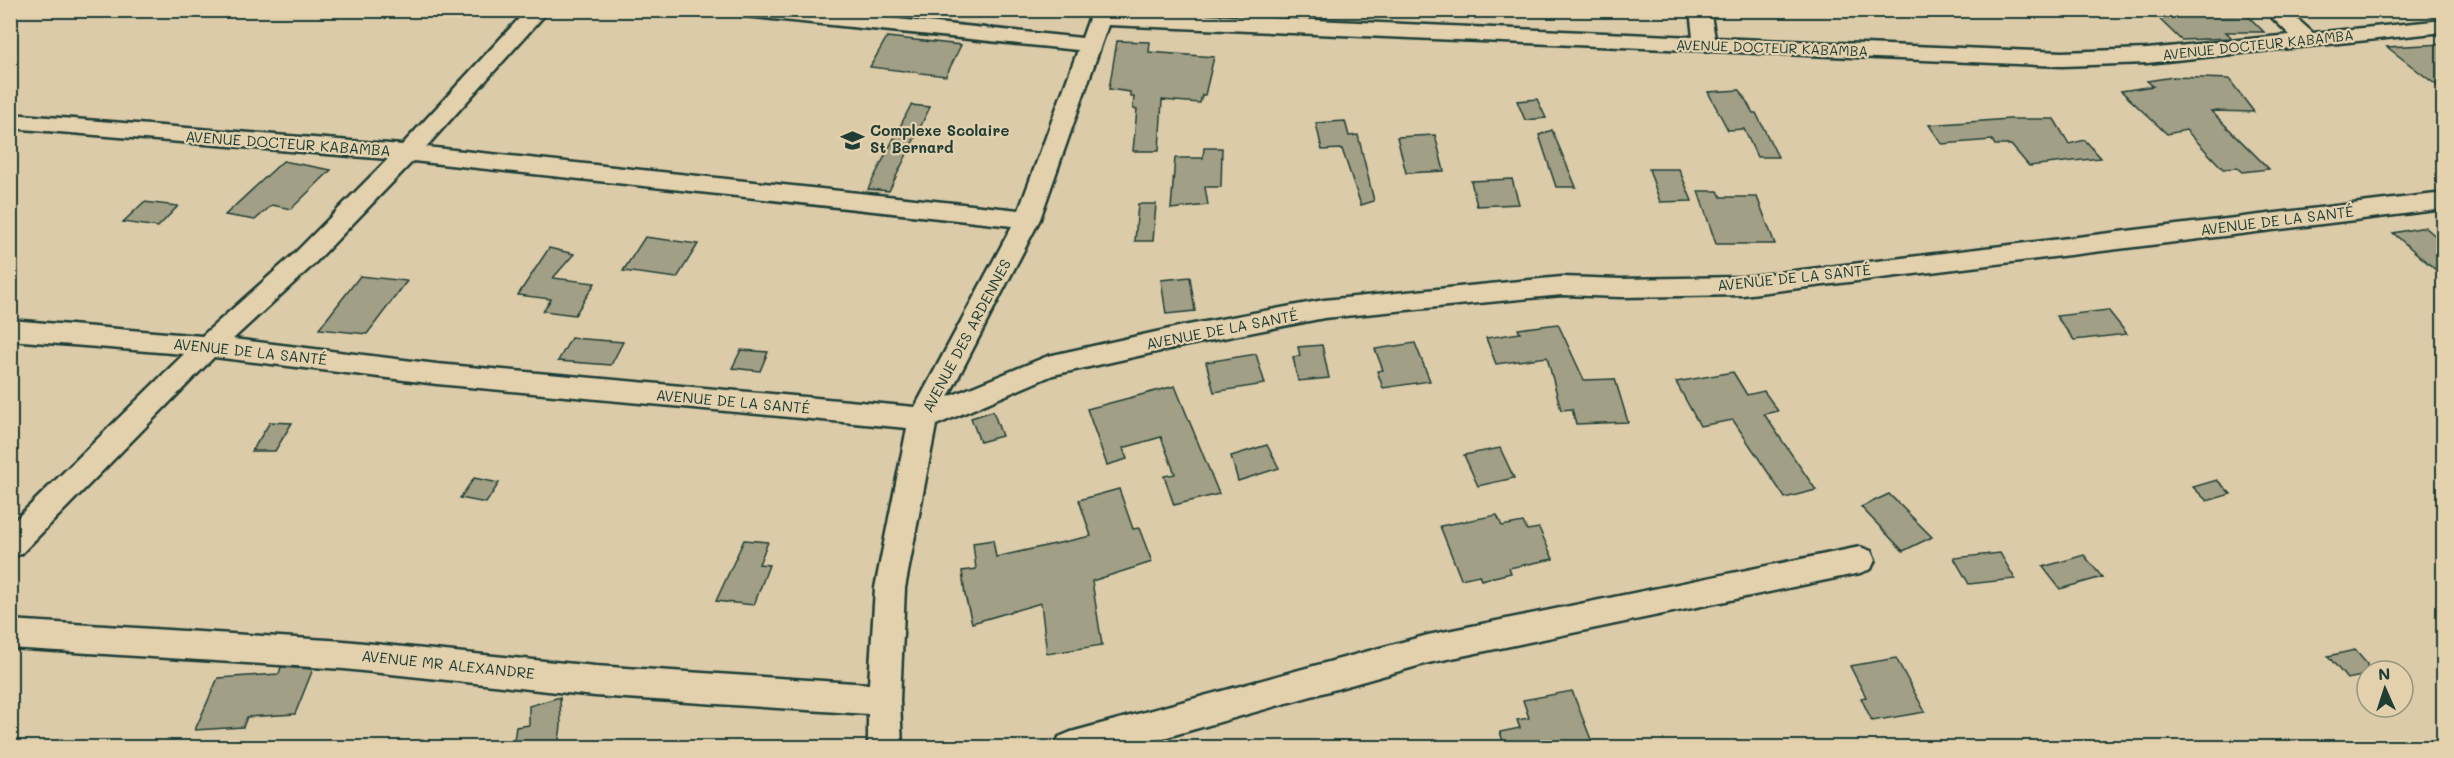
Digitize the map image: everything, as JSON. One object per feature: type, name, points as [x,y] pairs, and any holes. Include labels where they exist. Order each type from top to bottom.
[{"type":"street","name":"AVENUE DOCTEUR KABAMBA","points":[[10,121],[408,153],[539,10]]},
{"type":"street","points":[[743,10],[1091,45]]},
{"type":"street","points":[[1700,10],[1705,44]]},
{"type":"street","points":[[2274,10],[2308,40]]},
{"type":"street","name":"AVENUE DOCTEUR KABAMBA","points":[[1101,14],[2062,59],[2147,56],[2444,26]]},
{"type":"street","name":"AVENUE DES ARDENNES","points":[[885,747],[884,700],[890,588],[923,419],[1028,219],[1101,14]]},
{"type":"street","points":[[10,545],[208,346],[303,260],[408,153],[1028,219]]},
{"type":"street","name":"AVENUE DE LA SANTÉ","points":[[10,330],[208,346],[437,374],[923,419],[1048,366],[1183,336],[1324,309],[1562,286],[1621,288],[1743,286],[2444,201]]},
{"type":"street","points":[[1071,747],[1428,649],[1860,560]]},
{"type":"street","name":"AVENUE MR ALEXANDRE","points":[[10,634],[344,655],[596,681],[884,700]]},
{"type":"building","points":[[2150,10],[2242,10],[2264,32],[2226,32],[2232,38],[2181,40]]},
{"type":"building","points":[[887,37],[961,45],[946,76],[870,67]]},
{"type":"building","points":[[1117,41],[1150,42],[1149,52],[1214,57],[1205,95],[1202,95],[1200,103],[1162,100],[1159,151],[1133,151],[1137,109],[1133,109],[1134,96],[1130,96],[1130,92],[1109,89]]},
{"type":"building","points":[[2444,44],[2444,91],[2387,47]]},
{"type":"building","points":[[2173,77],[2229,79],[2254,112],[2211,111],[2269,169],[2242,172],[2237,168],[2223,169],[2186,130],[2167,134],[2121,91],[2153,86],[2147,81]]},
{"type":"building","points":[[1740,90],[1753,113],[1756,113],[1778,157],[1757,157],[1744,129],[1728,130],[1708,92]]},
{"type":"building","points":[[1537,99],[1546,118],[1525,120],[1517,101]]},
{"type":"building","points":[[911,105],[930,107],[889,191],[868,189]]},
{"type":"building","points":[[2009,119],[2054,119],[2069,144],[2085,140],[2101,158],[2029,166],[2011,145],[1995,145],[1992,140],[1942,144],[1929,125]]},
{"type":"building","points":[[1345,121],[1349,136],[1358,135],[1374,201],[1361,205],[1342,149],[1322,150],[1316,123]]},
{"type":"building","points":[[1552,130],[1576,187],[1556,187],[1539,135]]},
{"type":"building","points":[[1435,135],[1444,171],[1406,173],[1397,137]]},
{"type":"building","points":[[1204,148],[1222,148],[1221,187],[1205,187],[1208,205],[1171,209],[1175,158],[1203,158]]},
{"type":"building","points":[[283,161],[331,170],[291,209],[272,205],[255,220],[225,215]]},
{"type":"building","points":[[1649,169],[1679,169],[1692,201],[1660,202]]},
{"type":"building","points":[[1512,179],[1519,204],[1477,206],[1471,181]]},
{"type":"building","points":[[1698,191],[1718,191],[1721,197],[1757,197],[1775,244],[1716,244]]},
{"type":"building","points":[[144,202],[178,206],[158,227],[123,222]]},
{"type":"building","points":[[1138,204],[1156,204],[1153,241],[1135,241]]},
{"type":"building","points":[[2425,227],[2444,243],[2444,277],[2393,233]]},
{"type":"building","points":[[645,237],[698,244],[677,278],[623,271]]},
{"type":"building","points":[[549,248],[574,254],[553,278],[595,283],[575,315],[543,311],[551,299],[518,295]]},
{"type":"building","points":[[360,276],[407,281],[367,334],[319,329]]},
{"type":"building","points":[[1190,277],[1195,311],[1166,314],[1161,280]]},
{"type":"building","points":[[2108,310],[2127,334],[2074,340],[2056,316]]},
{"type":"building","points":[[1558,324],[1584,380],[1615,379],[1628,422],[1576,424],[1572,409],[1561,410],[1547,357],[1496,364],[1486,338],[1520,333],[1518,329]]},
{"type":"building","points":[[571,338],[623,342],[611,365],[558,361]]},
{"type":"building","points":[[1415,343],[1430,381],[1383,388],[1377,371],[1383,370],[1375,349]]},
{"type":"building","points":[[1322,345],[1329,378],[1298,381],[1293,357],[1300,356],[1298,347]]},
{"type":"building","points":[[741,350],[768,352],[760,371],[732,368]]},
{"type":"building","points":[[1256,354],[1265,384],[1214,392],[1206,362]]},
{"type":"building","points":[[1733,372],[1747,395],[1764,391],[1778,411],[1764,414],[1816,490],[1785,498],[1733,420],[1700,426],[1676,382]]},
{"type":"building","points":[[1175,386],[1219,494],[1174,505],[1164,476],[1175,474],[1161,437],[1123,448],[1127,459],[1107,465],[1087,409]]},
{"type":"building","points":[[993,411],[1002,436],[980,442],[971,418]]},
{"type":"building","points":[[270,422],[292,423],[275,451],[252,451]]},
{"type":"building","points":[[1267,445],[1279,468],[1238,481],[1231,456]]},
{"type":"building","points":[[1500,448],[1514,478],[1478,486],[1464,455]]},
{"type":"building","points":[[474,478],[499,483],[486,503],[460,498]]},
{"type":"building","points":[[2217,480],[2231,494],[2207,501],[2193,487]]},
{"type":"building","points":[[1119,489],[1133,529],[1139,528],[1152,562],[1092,581],[1102,645],[1047,654],[1041,603],[972,623],[962,571],[976,569],[973,543],[993,540],[996,557],[1091,536],[1079,500]]},
{"type":"building","points":[[1889,494],[1932,537],[1903,551],[1861,507]]},
{"type":"building","points":[[1497,515],[1502,526],[1523,522],[1527,530],[1539,528],[1553,559],[1509,568],[1511,573],[1481,580],[1479,575],[1461,579],[1440,526]]},
{"type":"building","points":[[744,540],[768,542],[759,564],[769,565],[754,605],[716,601]]},
{"type":"building","points":[[2000,553],[2015,579],[1969,584],[1954,558]]},
{"type":"building","points":[[2084,555],[2102,577],[2060,589],[2043,567]]},
{"type":"building","points":[[2355,650],[2363,659],[2355,659],[2355,677],[2347,679],[2328,656]]},
{"type":"building","points":[[1896,658],[1925,712],[1872,721],[1861,698],[1866,697],[1850,666]]},
{"type":"building","points":[[281,667],[313,669],[295,714],[247,717],[243,727],[195,730],[218,678],[279,674]]},
{"type":"building","points":[[1572,691],[1594,747],[1505,747],[1500,732],[1520,728],[1517,720],[1529,718],[1523,700]]},
{"type":"building","points":[[560,697],[561,726],[558,747],[513,747],[516,727],[529,725],[529,706]]},
{"type":"place","name":"Complexe Scolaire St Bernard","points":[[852,140]]}]
